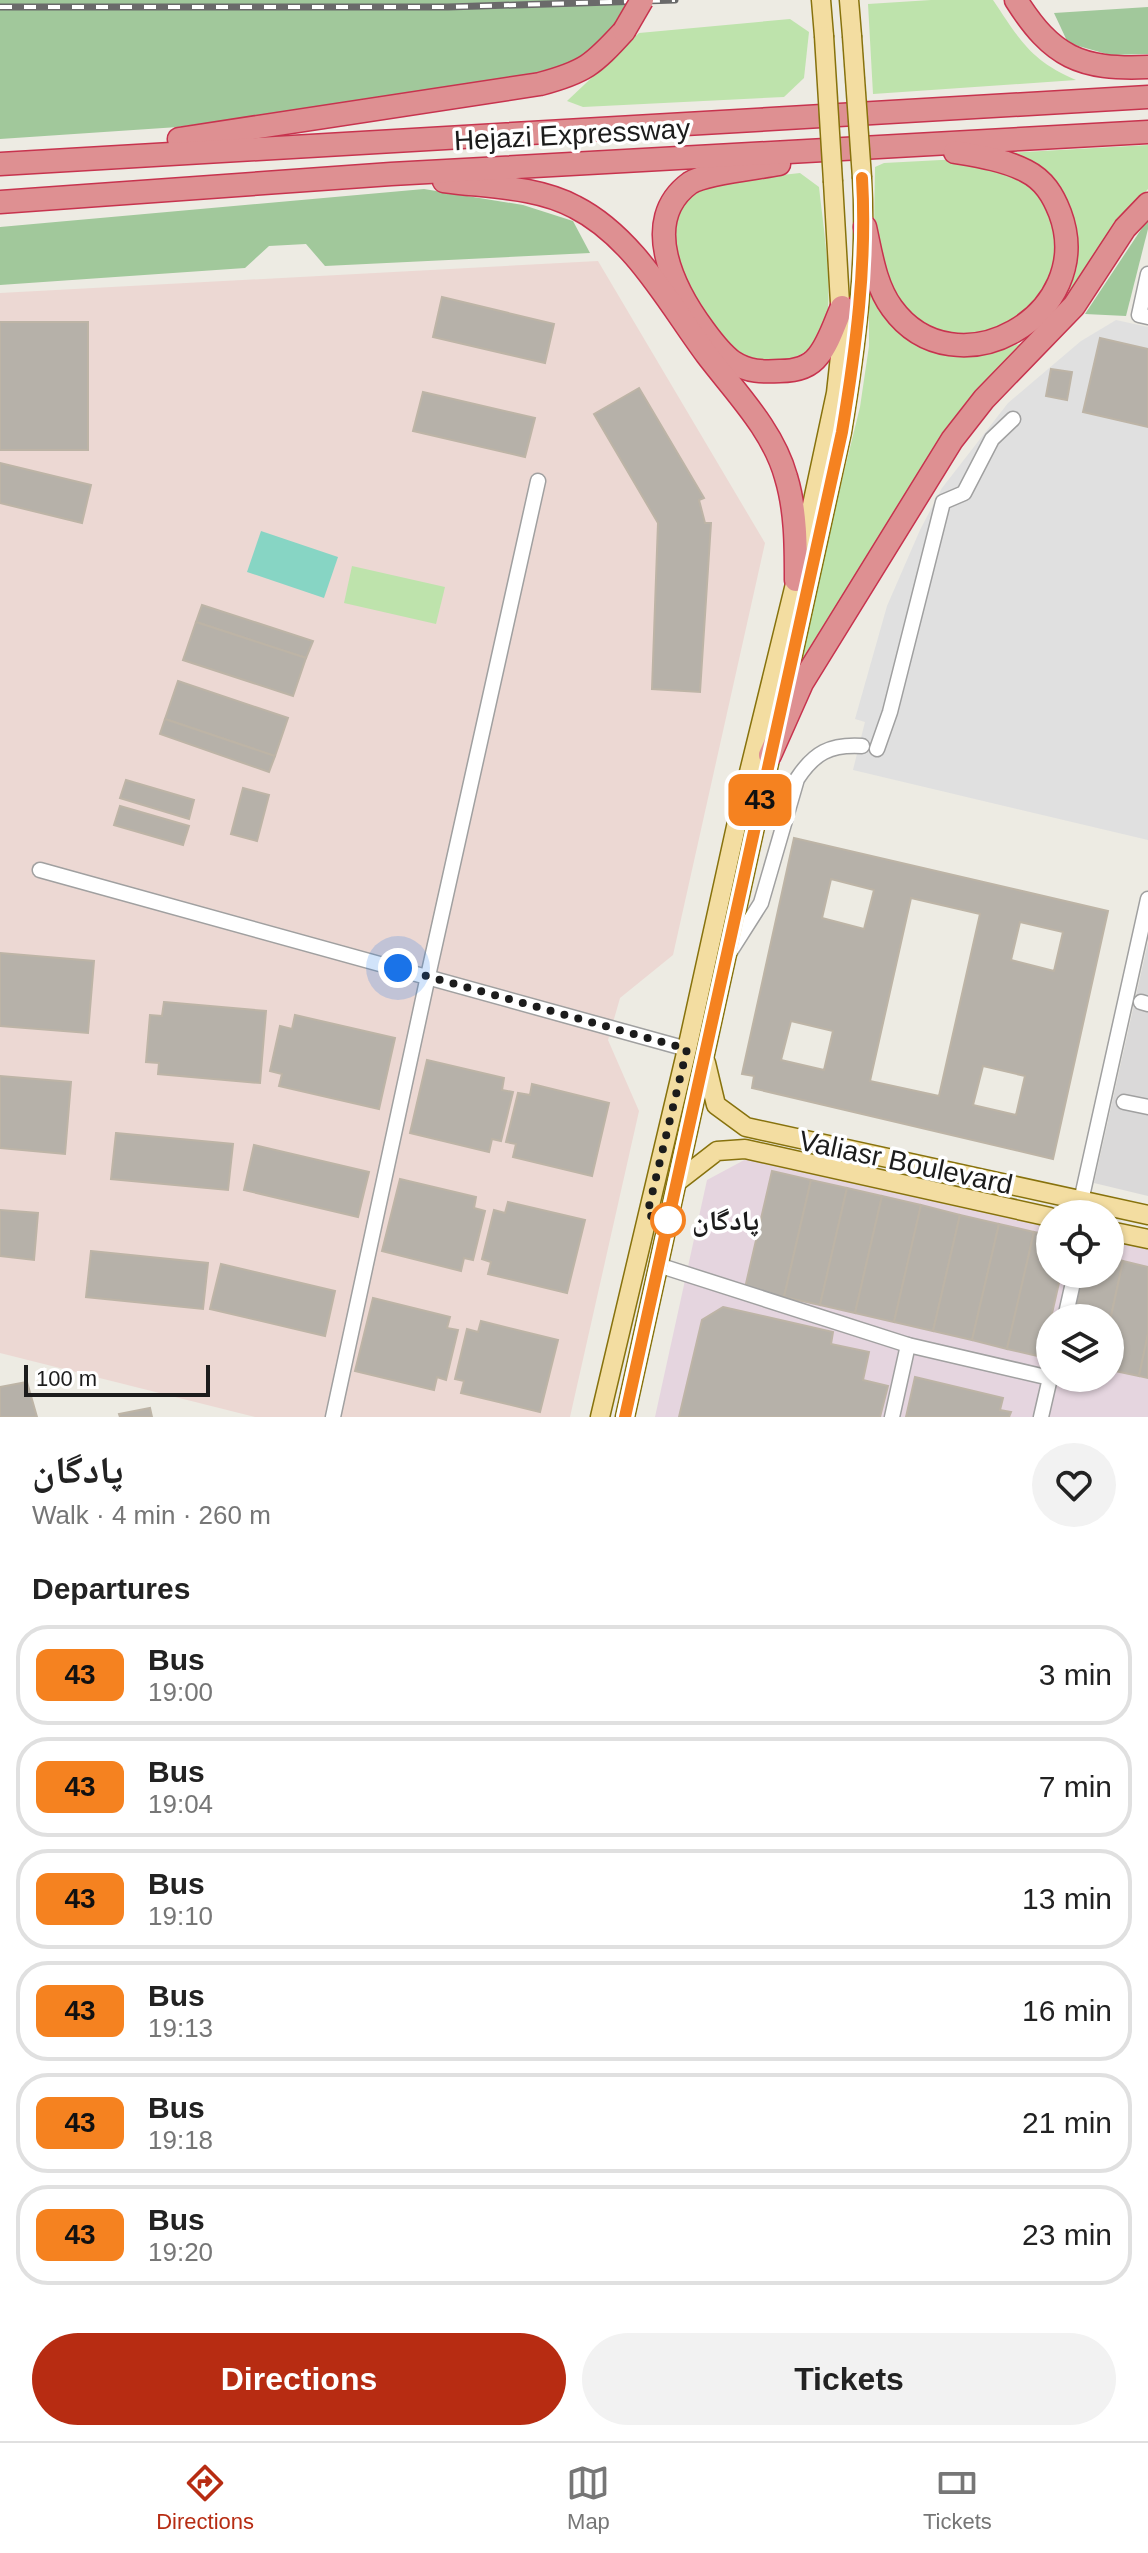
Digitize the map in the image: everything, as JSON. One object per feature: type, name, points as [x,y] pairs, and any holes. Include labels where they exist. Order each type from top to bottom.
[{"type":"highway","points":[[56,161],[145,144],[540,84],[573,76],[598,59],[624,31],[642,0]]},
{"type":"highway","points":[[1016,0],[1052,47],[1088,65],[1148,67]]},
{"type":"highway","name":"Hejazi Expressway","points":[[0,164],[1148,97]]},
{"type":"highway","name":"Hejazi Expressway","points":[[0,202],[391,174],[1148,132]]},
{"type":"highway","points":[[865,227],[878,279],[890,306],[907,326],[934,340],[962,345],[991,343],[1018,331],[1037,316],[1054,295],[1065,259],[1065,240],[1063,222],[1053,195],[1042,182],[1028,171],[1006,163],[919,146]]},
{"type":"highway","points":[[808,151],[802,159],[692,182],[675,199],[668,213],[664,248],[669,267],[691,313],[733,362],[756,372],[789,371],[804,367],[818,357],[842,307]]},
{"type":"highway","points":[[391,174],[521,190],[550,197],[591,215],[630,252],[666,295],[761,424],[786,476],[795,531],[796,580]]},
{"type":"highway","points":[[770,755],[802,683],[952,440],[984,399],[1074,306],[1125,228],[1148,204]]},
{"type":"main road","points":[[600,1417],[796,580],[836,393],[842,307],[821,0]]},
{"type":"main road","points":[[625,1417],[842,432],[856,352],[865,227],[849,0]]},
{"type":"main road","name":"Valiasr Boulevard","points":[[705,1060],[716,1105],[746,1127],[1076,1200]]},
{"type":"main road","points":[[826,1167],[818,1153],[828,1145]]},
{"type":"main road","name":"Valiasr Boulevard","points":[[677,1182],[717,1151],[745,1149],[1036,1214]]},
{"type":"main road","name":"Valiasr Boulevard","points":[[1124,1210],[1148,1215]]},
{"type":"main road","points":[[1124,1234],[1148,1239]]},
{"type":"street","points":[[1143,316],[1148,274]]},
{"type":"street","points":[[726,959],[761,903],[797,779],[809,761],[825,750],[849,745],[869,747],[890,712],[943,502],[964,493],[983,452],[1013,419]]},
{"type":"street","points":[[333,1417],[538,481]]},
{"type":"street","points":[[40,870],[687,1049]]},
{"type":"street","points":[[1081,1200],[1148,899]]},
{"type":"street","points":[[1124,1102],[1148,1107]]},
{"type":"street","points":[[658,1265],[908,1345],[1036,1375]]},
{"type":"street","points":[[892,1417],[908,1345]]},
{"type":"street","points":[[1041,1417],[1047,1392]]},
{"type":"shaded area","points":[[598,261],[765,543],[673,955],[620,998],[608,1040],[639,1111],[570,1417],[255,1417],[0,1353],[0,293]]},
{"type":"shaded area","points":[[1116,320],[1148,327],[1148,840],[853,770],[865,722],[855,719],[887,606],[942,488],[1008,403],[1081,341]]},
{"type":"shaded area","points":[[261,531],[338,557],[324,598],[247,572]]},
{"type":"shaded area","points":[[1148,942],[1148,1196],[1094,1183]]},
{"type":"shaded area","points":[[748,1158],[1036,1222],[1036,1288],[1124,1288],[1124,1242],[1148,1247],[1148,1417],[655,1417],[707,1180]]},
{"type":"green space","points":[[0,0],[632,0],[609,32],[585,57],[548,75],[178,127],[0,139]]},
{"type":"green space","points":[[993,0],[1027,48],[1047,65],[1076,80],[873,94],[868,4]]},
{"type":"green space","points":[[1148,7],[1148,54],[1110,55],[1068,43],[1054,13]]},
{"type":"green space","points":[[790,19],[809,32],[804,78],[784,97],[583,107],[567,101],[639,33]]},
{"type":"green space","points":[[1148,145],[1148,189],[1123,216],[1064,305],[1077,268],[1078,240],[1069,209],[1006,153]]},
{"type":"green space","points":[[960,159],[1023,179],[1044,198],[1058,229],[1051,280],[1027,311],[992,332],[953,334],[916,322],[899,302],[880,259],[874,232],[875,167],[884,163]]},
{"type":"green space","points":[[800,173],[819,187],[828,279],[825,328],[813,346],[795,357],[775,363],[753,362],[727,345],[713,329],[689,290],[679,270],[670,238],[674,208],[708,183]]},
{"type":"green space","points":[[424,189],[523,205],[573,221],[590,253],[325,266],[306,244],[269,246],[245,268],[0,285],[0,227]]},
{"type":"green space","points":[[1148,219],[1126,316],[1085,314]]},
{"type":"green space","points":[[869,286],[957,354],[989,354],[1028,341],[985,381],[931,453],[795,672],[860,407],[869,346]]},
{"type":"green space","points":[[352,566],[445,587],[436,624],[344,603]]},
{"type":"building","points":[[442,297],[554,324],[545,363],[433,337]]},
{"type":"building","points":[[0,322],[88,322],[88,450],[0,450]]},
{"type":"building","points":[[1100,338],[1148,349],[1148,427],[1083,412]]},
{"type":"building","points":[[1051,369],[1072,372],[1067,400],[1046,396]]},
{"type":"building","points":[[639,388],[704,498],[699,500],[705,523],[711,523],[700,692],[652,689],[658,523],[594,414]]},
{"type":"building","points":[[423,392],[535,418],[525,457],[413,431]]},
{"type":"building","points":[[0,463],[91,485],[82,523],[0,503]]},
{"type":"building","points":[[202,605],[313,641],[306,658],[196,622]]},
{"type":"building","points":[[196,622],[306,658],[293,696],[183,660]]},
{"type":"building","points":[[178,681],[288,718],[275,756],[165,719]]},
{"type":"building","points":[[165,719],[275,756],[269,772],[160,734]]},
{"type":"building","points":[[126,780],[194,800],[189,819],[120,798]]},
{"type":"building","points":[[243,788],[269,795],[257,841],[231,834]]},
{"type":"building","points":[[120,806],[189,826],[183,845],[114,825]]},
{"type":"building","points":[[794,838],[1108,911],[1053,1159],[752,1088],[754,1076],[742,1074]],"holes":[[[831,879],[874,890],[864,929],[822,918]],[[911,898],[980,914],[939,1096],[870,1081]],[[1020,922],[1063,932],[1054,971],[1011,960]],[[791,1021],[833,1031],[824,1070],[781,1060]],[[983,1066],[1025,1076],[1016,1115],[973,1105]]]},
{"type":"building","points":[[0,953],[94,961],[88,1033],[0,1026]]},
{"type":"building","points":[[164,1002],[266,1011],[260,1083],[158,1074],[159,1063],[146,1062],[150,1015],[162,1016]]},
{"type":"building","points":[[295,1015],[395,1038],[379,1109],[279,1086],[282,1074],[270,1071],[280,1026],[292,1029]]},
{"type":"building","points":[[427,1060],[504,1078],[502,1090],[513,1092],[501,1141],[492,1139],[489,1152],[410,1133]]},
{"type":"building","points":[[0,1076],[71,1082],[65,1154],[0,1148]]},
{"type":"building","points":[[532,1084],[609,1103],[592,1176],[513,1157],[516,1144],[506,1142],[518,1093],[530,1095]]},
{"type":"building","points":[[116,1133],[233,1144],[228,1190],[111,1179]]},
{"type":"building","points":[[254,1145],[369,1172],[358,1217],[244,1190]]},
{"type":"building","points":[[772,1171],[811,1180],[784,1297],[745,1288]]},
{"type":"building","points":[[400,1179],[476,1197],[474,1208],[485,1211],[473,1260],[464,1258],[461,1271],[382,1251]]},
{"type":"building","points":[[811,1180],[847,1188],[820,1305],[784,1297]]},
{"type":"building","points":[[847,1188],[882,1196],[855,1313],[820,1305]]},
{"type":"building","points":[[882,1196],[921,1205],[894,1322],[855,1313]]},
{"type":"building","points":[[508,1202],[585,1220],[567,1293],[488,1274],[491,1262],[482,1259],[494,1210],[505,1213]]},
{"type":"building","points":[[921,1205],[960,1215],[933,1331],[894,1322]]},
{"type":"building","points":[[0,1210],[38,1213],[34,1260],[0,1256]]},
{"type":"building","points":[[960,1215],[999,1224],[972,1340],[933,1331]]},
{"type":"building","points":[[999,1224],[1034,1232],[1007,1349],[972,1340]]},
{"type":"building","points":[[1036,1232],[1036,1288],[1058,1288],[1054,1304],[1036,1304],[1036,1356],[1007,1349]]},
{"type":"building","points":[[91,1251],[208,1263],[203,1309],[86,1297]]},
{"type":"building","points":[[1124,1261],[1148,1267],[1148,1334],[1139,1376],[1124,1373],[1124,1304],[1114,1304],[1117,1288],[1124,1288]]},
{"type":"building","points":[[221,1264],[335,1291],[325,1336],[210,1309]]},
{"type":"building","points":[[1077,1288],[1117,1288],[1114,1304],[1073,1304]]},
{"type":"building","points":[[373,1298],[450,1317],[447,1328],[458,1330],[446,1380],[437,1377],[434,1390],[355,1371]]},
{"type":"building","points":[[723,1307],[833,1332],[831,1344],[869,1352],[863,1380],[888,1386],[880,1417],[679,1417],[702,1320]]},
{"type":"building","points":[[481,1321],[558,1340],[540,1412],[461,1393],[464,1381],[455,1379],[467,1329],[478,1332]]},
{"type":"building","points":[[1148,1334],[1148,1378],[1139,1376]]},
{"type":"building","points":[[915,1377],[1003,1398],[1000,1410],[1011,1412],[1009,1417],[906,1417]]},
{"type":"building","points":[[27,1382],[37,1417],[0,1417],[0,1387]]},
{"type":"building","points":[[150,1408],[152,1417],[120,1417],[119,1414]]},
{"type":"railway","points":[[0,7],[448,7],[675,0]]},
{"type":"bus line","name":"43","points":[[625,1417],[842,432],[856,352],[865,227],[862,178]]},
{"type":"place","name":"پادگان","points":[[668,1220]]},
{"type":"route","points":[[398,968],[687,1049],[647,1215],[668,1220]]}]
